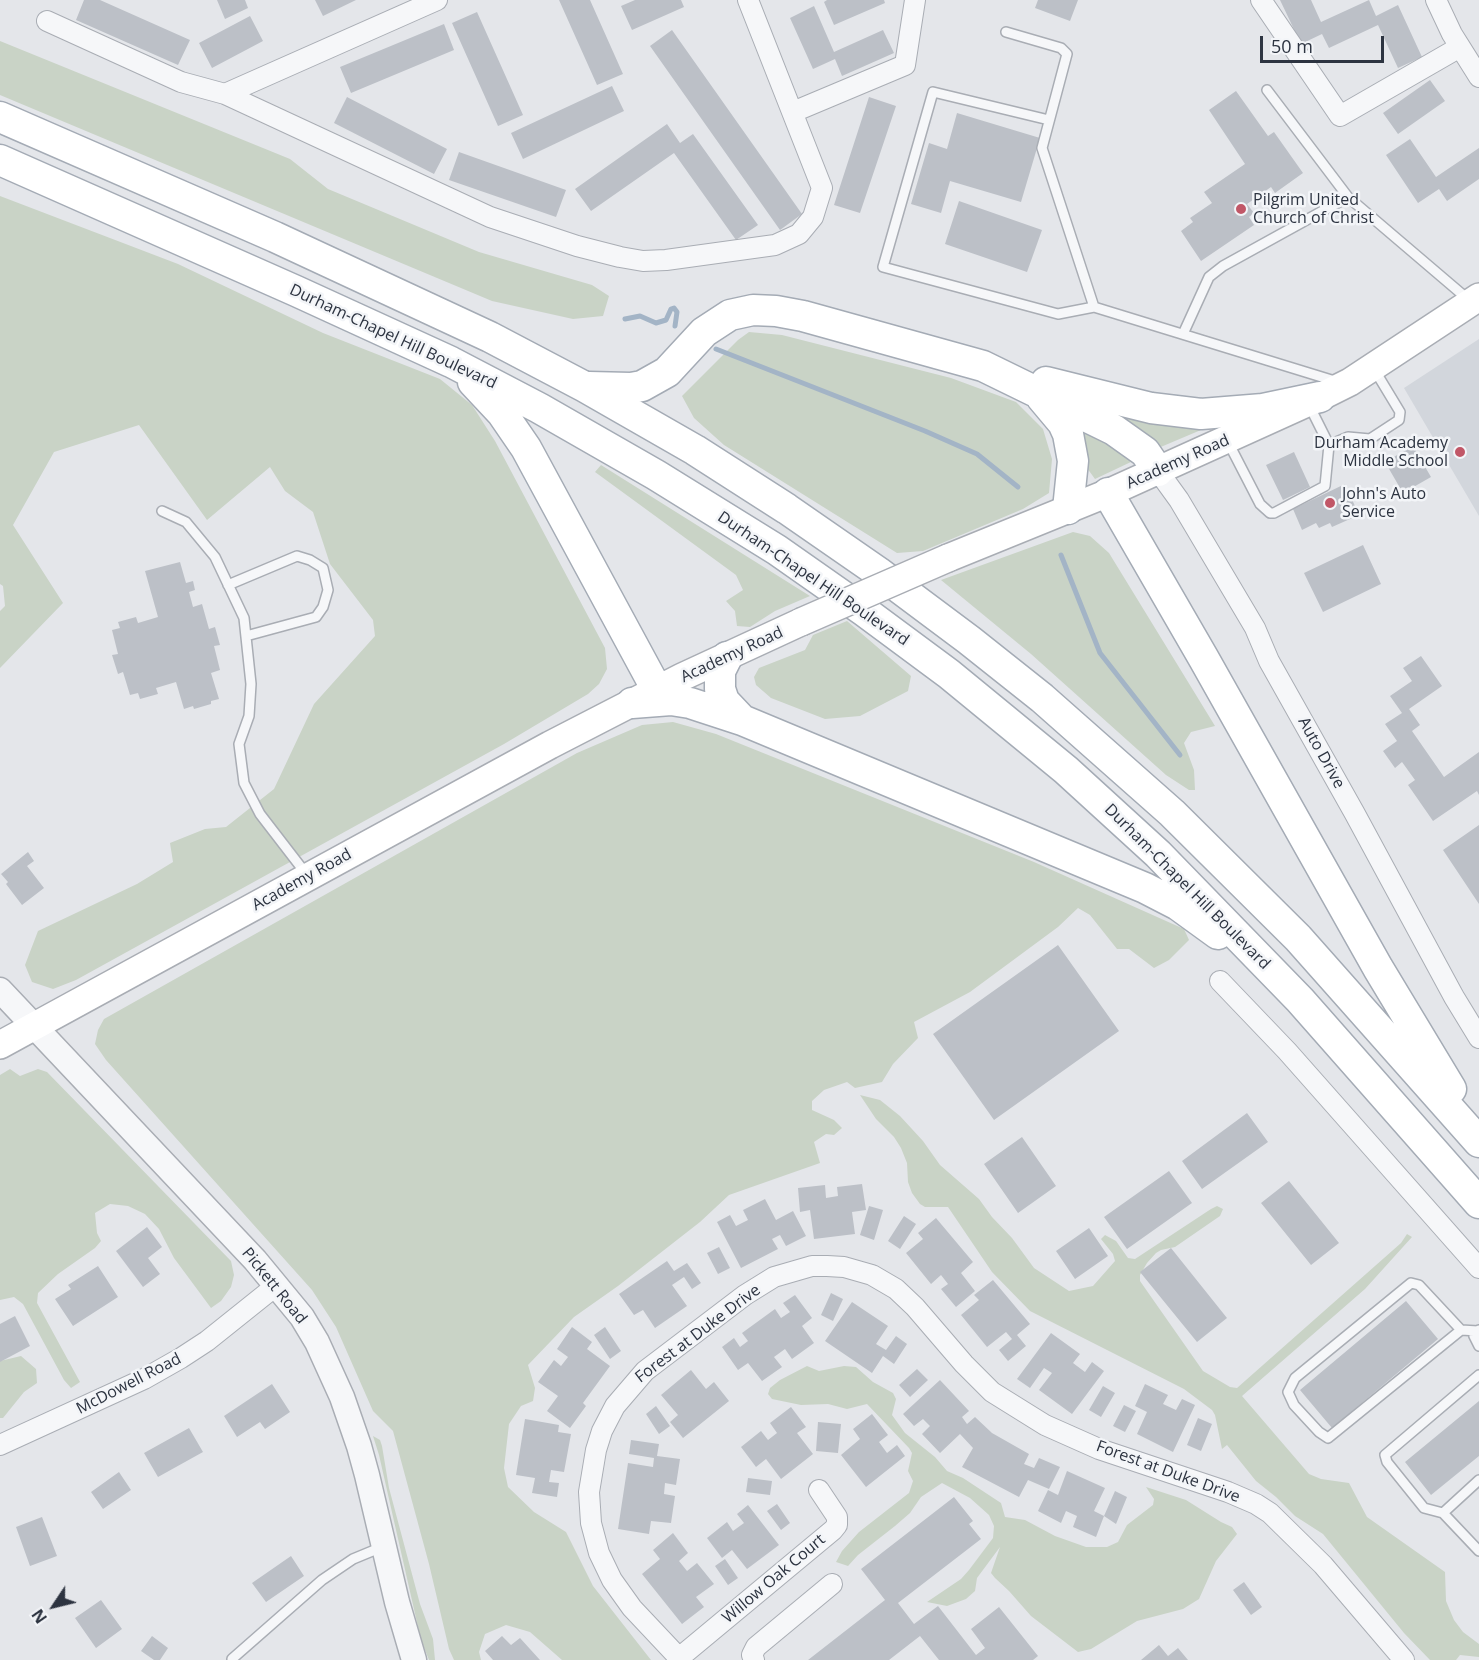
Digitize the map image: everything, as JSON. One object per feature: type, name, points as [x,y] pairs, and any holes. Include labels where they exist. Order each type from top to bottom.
[{"type":"main road","points":[[0,117],[389,289],[490,337],[585,387],[694,450],[787,509],[878,572],[969,639],[1042,699],[1122,767],[1236,874],[1298,938],[1479,1142]]},
{"type":"main road","name":"Durham-Chapel Hill Boulevard","points":[[0,160],[451,362],[539,408],[656,475],[767,543],[864,611],[949,674],[1066,770],[1158,854],[1300,1000],[1479,1203]]},
{"type":"main road","name":"Academy Road","points":[[0,1046],[550,745],[645,696],[801,622],[948,558],[1108,493],[1314,400],[1373,368],[1475,300]]},
{"type":"main road","points":[[585,387],[631,388],[653,382],[667,372],[704,332],[738,312],[753,310],[803,316],[1131,404],[1186,413],[1234,412],[1314,400]]},
{"type":"main road","points":[[451,362],[502,413],[526,448],[645,696],[690,703],[742,720],[1144,888],[1178,905],[1218,933],[1300,1000]]},
{"type":"main road","points":[[983,366],[1114,430],[1145,452],[1158,471]]},
{"type":"main road","points":[[1037,392],[1063,423],[1068,434],[1072,461],[1068,509]]},
{"type":"main road","points":[[1108,493],[1388,987],[1479,1135]]},
{"type":"main road","points":[[727,657],[720,671],[720,689],[724,701],[742,720]]},
{"type":"street","points":[[225,94],[437,0]]},
{"type":"street","points":[[47,21],[181,82],[225,94],[490,218],[577,246],[643,261],[775,245],[799,234],[813,217],[822,188],[748,0]]},
{"type":"street","points":[[793,112],[905,65],[915,0]]},
{"type":"street","points":[[1261,0],[1340,116],[1460,47]]},
{"type":"street","points":[[1436,0],[1460,47],[1479,76]]},
{"type":"street","name":"Auto Drive","points":[[1158,471],[1179,500],[1255,628],[1269,661],[1454,997],[1479,1038]]},
{"type":"street","points":[[1220,981],[1287,1051],[1479,1268]]},
{"type":"street","name":"Pickett Road","points":[[0,990],[277,1285],[302,1317],[317,1342],[342,1397],[367,1475],[397,1602],[414,1660]]},
{"type":"street","name":"Forest at Duke Drive","points":[[680,1659],[632,1608],[612,1580],[599,1553],[591,1523],[590,1492],[596,1450],[602,1431],[615,1406],[645,1371],[745,1295],[774,1277],[812,1266],[827,1266],[844,1267],[872,1275],[896,1289],[992,1392],[1045,1425],[1099,1449],[1228,1492],[1270,1513],[1323,1565],[1404,1660]]},
{"type":"street","name":"McDowell Road","points":[[0,1446],[144,1379],[181,1358],[207,1341],[277,1285]]},
{"type":"street","name":"Willow Oak Court","points":[[680,1659],[833,1530],[837,1525],[837,1518],[819,1490]]},
{"type":"street","points":[[754,1660],[752,1655],[756,1647],[832,1584]]},
{"type":"lane","points":[[1006,32],[1061,48],[1067,54],[1042,148],[1094,307]]},
{"type":"lane","points":[[1267,90],[1348,197],[1475,300]]},
{"type":"lane","points":[[1049,120],[933,92],[883,267],[1058,314],[1094,307],[1346,384]]},
{"type":"lane","points":[[1183,334],[1209,277],[1222,266],[1348,197]]},
{"type":"lane","points":[[1329,445],[1348,437],[1370,439],[1399,420],[1400,412],[1373,368]]},
{"type":"lane","points":[[1227,440],[1260,504],[1270,513],[1325,486],[1329,445],[1314,400]]},
{"type":"lane","points":[[162,511],[186,522],[215,557],[244,618],[251,684],[249,716],[239,744],[244,783],[260,814],[309,877]]},
{"type":"lane","points":[[228,585],[297,556],[310,560],[322,568],[328,590],[323,607],[316,616],[246,636]]},
{"type":"lane","points":[[1461,1330],[1419,1285],[1411,1283],[1295,1378],[1288,1392],[1294,1405],[1319,1432],[1328,1438],[1461,1330],[1479,1330]]},
{"type":"lane","points":[[1479,1330],[1474,1336],[1479,1346]]},
{"type":"lane","points":[[1479,1375],[1385,1455],[1387,1462],[1424,1508],[1443,1513],[1479,1551]]},
{"type":"lane","points":[[1443,1513],[1479,1480]]},
{"type":"lane","points":[[232,1659],[321,1580],[353,1559],[384,1546]]},
{"type":"shaded area","points":[[0,41],[290,159],[328,189],[479,252],[592,285],[609,296],[603,316],[573,319],[492,301],[0,95]]},
{"type":"shaded area","points":[[0,196],[178,264],[323,333],[440,379],[472,405],[495,441],[605,648],[607,669],[599,684],[588,694],[504,744],[76,980],[53,989],[32,982],[25,965],[38,931],[137,884],[173,862],[170,843],[205,829],[226,827],[274,789],[314,704],[375,636],[373,620],[330,564],[313,512],[285,491],[270,467],[207,520],[139,425],[54,452],[13,525],[63,603],[0,668],[0,611],[5,606],[3,586],[0,584]]},
{"type":"shaded area","points":[[749,332],[782,335],[951,378],[1016,402],[1043,429],[1052,459],[1049,493],[1023,509],[923,551],[897,553],[724,445],[694,418],[682,396],[738,340]]},
{"type":"shaded area","name":"Durham Academy Middle School","points":[[1479,339],[1479,516],[1404,388]]},
{"type":"shaded area","points":[[1058,391],[1208,427],[1156,449]]},
{"type":"shaded area","points":[[1064,412],[1133,461],[1095,479],[1079,457]]},
{"type":"shaded area","points":[[601,465],[810,596],[775,611],[750,627],[737,626],[735,611],[726,601],[743,590],[736,575],[595,472]]},
{"type":"shaded area","points":[[1073,532],[1090,536],[1109,553],[1215,726],[1191,732],[1184,743],[1194,770],[1195,790],[1189,790],[1166,775],[1031,654],[941,580]]},
{"type":"shaded area","points":[[847,621],[911,676],[908,691],[860,716],[825,719],[771,698],[756,685],[754,677],[759,668],[805,650],[813,635]]},
{"type":"shaded area","points":[[673,722],[716,734],[1034,862],[1184,929],[1189,940],[1169,960],[1154,968],[1129,949],[1117,949],[1090,915],[1078,908],[1058,927],[970,992],[914,1022],[918,1038],[893,1064],[882,1082],[855,1088],[847,1082],[824,1090],[812,1101],[812,1110],[834,1120],[842,1128],[834,1135],[826,1134],[814,1142],[820,1163],[729,1195],[700,1222],[574,1317],[528,1365],[535,1388],[533,1401],[521,1406],[509,1424],[504,1468],[508,1487],[534,1512],[566,1532],[593,1586],[651,1660],[562,1660],[530,1632],[506,1625],[485,1634],[479,1652],[481,1660],[454,1660],[449,1649],[393,1431],[373,1411],[336,1327],[312,1290],[106,1060],[95,1044],[98,1030],[104,1019],[577,753],[642,725]]},
{"type":"shaded area","points":[[10,1069],[20,1076],[38,1069],[47,1072],[231,1261],[234,1275],[231,1287],[221,1301],[211,1308],[174,1258],[159,1229],[145,1214],[128,1206],[110,1204],[95,1213],[97,1233],[101,1241],[95,1248],[58,1274],[38,1293],[37,1303],[80,1382],[71,1388],[64,1380],[23,1304],[14,1297],[0,1300],[0,1075]]},
{"type":"shaded area","points":[[860,1095],[880,1100],[900,1116],[923,1141],[940,1165],[979,1199],[1034,1268],[1069,1291],[1093,1286],[1115,1261],[1113,1254],[1101,1239],[1105,1235],[1116,1241],[1128,1258],[1135,1259],[1211,1209],[1217,1206],[1223,1209],[1220,1216],[1175,1247],[1156,1253],[1140,1275],[1140,1281],[1203,1371],[1230,1387],[1237,1388],[1401,1243],[1407,1234],[1412,1237],[1365,1289],[1242,1396],[1309,1474],[1321,1479],[1349,1483],[1367,1517],[1445,1572],[1446,1601],[1454,1620],[1463,1632],[1479,1644],[1479,1657],[1460,1655],[1456,1660],[1430,1660],[1404,1633],[1323,1534],[1295,1516],[1256,1481],[1227,1445],[1222,1449],[1212,1410],[1184,1389],[1030,1311],[992,1272],[948,1207],[925,1207],[920,1204],[908,1182],[907,1163],[901,1148],[894,1137],[876,1119]]},
{"type":"shaded area","points":[[21,1356],[36,1369],[37,1383],[24,1392],[3,1418],[0,1418],[0,1361]]},
{"type":"shaded area","points":[[807,1366],[819,1371],[844,1366],[856,1367],[873,1382],[893,1393],[896,1399],[892,1415],[905,1433],[935,1457],[947,1471],[963,1478],[1001,1503],[1005,1517],[1025,1520],[1055,1536],[1086,1547],[1107,1547],[1118,1542],[1127,1525],[1153,1505],[1154,1499],[1146,1487],[1186,1500],[1232,1527],[1237,1534],[1216,1561],[1199,1599],[1183,1609],[1137,1621],[1091,1649],[1078,1652],[1031,1616],[991,1573],[1000,1547],[977,1578],[975,1591],[966,1599],[947,1606],[927,1602],[961,1579],[993,1538],[994,1526],[989,1515],[970,1498],[942,1483],[921,1497],[910,1513],[858,1555],[848,1566],[836,1562],[842,1551],[859,1532],[909,1493],[913,1481],[908,1471],[912,1453],[867,1404],[847,1409],[828,1404],[801,1405],[772,1399],[768,1394],[770,1388]]},
{"type":"shaded area","points":[[373,1436],[380,1440],[382,1446],[389,1488],[420,1604],[433,1639],[435,1660],[429,1660],[421,1640]]},
{"type":"building","points":[[84,0],[100,0],[190,40],[178,65],[76,20]]},
{"type":"building","points":[[217,0],[245,0],[248,8],[225,19]]},
{"type":"building","points":[[315,0],[356,0],[323,16]]},
{"type":"building","points":[[559,0],[590,0],[623,74],[597,85]]},
{"type":"building","points":[[635,0],[681,0],[684,7],[632,30],[621,6]]},
{"type":"building","points":[[827,0],[884,0],[885,3],[834,25],[824,2]]},
{"type":"building","points":[[1038,0],[1078,0],[1070,21],[1035,8]]},
{"type":"building","points":[[1280,0],[1311,0],[1321,22],[1369,0],[1376,16],[1398,5],[1422,57],[1398,68],[1378,25],[1329,48],[1322,34],[1301,44]]},
{"type":"building","points":[[814,6],[834,52],[883,30],[894,53],[842,76],[835,59],[813,69],[790,18]]},
{"type":"building","points":[[477,12],[523,115],[498,126],[452,23]]},
{"type":"building","points":[[250,16],[263,41],[212,68],[199,43]]},
{"type":"building","points":[[444,24],[454,50],[351,93],[340,67]]},
{"type":"building","points":[[672,30],[802,214],[780,230],[650,46]]},
{"type":"building","points":[[1430,80],[1445,101],[1398,134],[1383,113]]},
{"type":"building","points":[[612,86],[624,111],[523,159],[511,133]]},
{"type":"building","points":[[1236,91],[1268,136],[1274,132],[1303,173],[1275,193],[1271,187],[1247,204],[1254,213],[1249,217],[1254,225],[1201,261],[1181,231],[1193,222],[1190,218],[1212,203],[1204,192],[1245,164],[1209,110]]},
{"type":"building","points":[[347,97],[447,149],[434,174],[334,123]]},
{"type":"building","points":[[869,97],[896,106],[860,213],[834,205]]},
{"type":"building","points":[[957,113],[1040,138],[1021,202],[950,181],[941,213],[911,204],[929,143],[947,149]]},
{"type":"building","points":[[667,124],[680,143],[693,134],[758,225],[736,240],[674,153],[591,211],[575,189]]},
{"type":"building","points":[[1410,139],[1436,177],[1479,148],[1479,179],[1447,201],[1439,189],[1418,203],[1386,155]]},
{"type":"building","points":[[459,152],[566,190],[556,217],[449,180]]},
{"type":"building","points":[[959,201],[1042,230],[1027,272],[945,244]]},
{"type":"building","points":[[1413,446],[1431,477],[1403,493],[1385,462]]},
{"type":"building","points":[[1294,452],[1310,487],[1283,500],[1266,465]]},
{"type":"building","name":"John's Auto Service","points":[[1345,484],[1359,515],[1332,527],[1330,523],[1319,528],[1316,523],[1302,530],[1293,509]]},
{"type":"building","points":[[1363,545],[1381,584],[1323,612],[1304,573]]},
{"type":"building","points":[[180,562],[186,583],[193,581],[195,590],[189,592],[193,607],[202,604],[209,629],[215,627],[220,645],[214,646],[220,670],[211,673],[219,699],[194,709],[193,706],[184,709],[176,682],[156,688],[158,694],[140,699],[138,693],[130,695],[123,672],[118,674],[112,655],[118,654],[112,630],[120,628],[118,622],[136,617],[138,623],[158,617],[145,571]]},
{"type":"building","points":[[1421,656],[1442,686],[1409,709],[1420,725],[1412,731],[1444,777],[1479,752],[1479,795],[1477,791],[1433,821],[1408,785],[1415,780],[1402,762],[1395,768],[1383,751],[1397,741],[1385,724],[1402,713],[1390,696],[1412,681],[1403,668]]},
{"type":"building","points":[[1479,825],[1479,904],[1443,850]]},
{"type":"building","points":[[28,852],[34,861],[27,866],[44,888],[22,905],[1,874]]},
{"type":"building","points":[[1058,945],[1119,1031],[994,1120],[933,1034]]},
{"type":"building","points":[[1247,1113],[1268,1142],[1202,1189],[1182,1161]]},
{"type":"building","points":[[1022,1137],[1056,1186],[1018,1213],[984,1164]]},
{"type":"building","points":[[1169,1171],[1192,1203],[1127,1249],[1104,1217]]},
{"type":"building","points":[[1289,1181],[1339,1243],[1311,1265],[1261,1203]]},
{"type":"building","points":[[862,1184],[866,1210],[852,1212],[855,1234],[814,1239],[810,1210],[800,1212],[798,1188],[825,1185],[826,1198],[838,1196],[837,1187]]},
{"type":"building","points":[[765,1199],[776,1220],[793,1211],[806,1236],[786,1246],[780,1235],[772,1239],[778,1249],[741,1268],[717,1222],[730,1215],[736,1226],[748,1220],[743,1210]]},
{"type":"building","points":[[869,1206],[883,1210],[874,1240],[860,1235]]},
{"type":"building","points":[[904,1216],[916,1224],[900,1249],[888,1241]]},
{"type":"building","points":[[936,1218],[973,1262],[961,1273],[975,1291],[956,1307],[941,1289],[948,1284],[941,1275],[931,1284],[906,1253],[923,1239],[918,1233]]},
{"type":"building","points":[[147,1227],[162,1247],[148,1258],[160,1274],[143,1287],[116,1251]]},
{"type":"building","points":[[1089,1228],[1108,1256],[1075,1279],[1056,1251]]},
{"type":"building","points":[[719,1247],[730,1268],[718,1274],[707,1253]]},
{"type":"building","points":[[1171,1248],[1227,1318],[1197,1342],[1140,1272]]},
{"type":"building","points":[[667,1261],[674,1271],[687,1263],[701,1283],[692,1289],[684,1277],[672,1285],[687,1306],[655,1328],[643,1310],[634,1315],[619,1294]]},
{"type":"building","points":[[98,1266],[118,1297],[73,1326],[55,1299],[71,1289],[68,1285]]},
{"type":"building","points":[[993,1280],[1030,1324],[1017,1335],[1026,1346],[1008,1361],[999,1350],[1012,1339],[1006,1332],[987,1347],[961,1315],[979,1300],[974,1295]]},
{"type":"building","points":[[831,1293],[843,1299],[833,1321],[821,1315]]},
{"type":"building","points":[[795,1295],[812,1318],[802,1326],[814,1343],[792,1359],[785,1349],[774,1357],[782,1367],[762,1381],[748,1363],[738,1370],[722,1347],[734,1338],[740,1347],[748,1341],[742,1333],[775,1309],[781,1318],[790,1312],[783,1303]]},
{"type":"building","points":[[1406,1301],[1438,1339],[1332,1428],[1300,1390]]},
{"type":"building","points":[[852,1302],[888,1326],[876,1344],[886,1350],[896,1336],[907,1344],[894,1364],[883,1356],[872,1373],[825,1341]]},
{"type":"building","points":[[15,1316],[30,1346],[0,1362],[0,1324]]},
{"type":"building","points":[[572,1327],[592,1342],[587,1349],[610,1366],[583,1403],[586,1406],[570,1428],[547,1411],[558,1396],[538,1382],[554,1360],[561,1366],[568,1357],[557,1349]]},
{"type":"building","points":[[605,1327],[621,1351],[610,1359],[594,1335]]},
{"type":"building","points":[[1051,1333],[1080,1354],[1073,1363],[1085,1372],[1092,1362],[1104,1371],[1072,1414],[1039,1390],[1052,1373],[1044,1368],[1030,1388],[1017,1379]]},
{"type":"building","points":[[917,1369],[928,1380],[910,1397],[899,1385]]},
{"type":"building","points":[[691,1370],[706,1389],[714,1382],[729,1401],[683,1438],[670,1422],[678,1415],[661,1395]]},
{"type":"building","points":[[940,1380],[969,1411],[962,1417],[967,1424],[975,1417],[992,1433],[1029,1454],[1024,1464],[1034,1468],[1039,1458],[1060,1467],[1049,1489],[1028,1480],[1019,1497],[962,1467],[973,1448],[960,1434],[940,1453],[922,1434],[930,1426],[923,1419],[914,1426],[903,1414]]},
{"type":"building","points":[[272,1384],[290,1412],[265,1429],[260,1422],[237,1437],[224,1416]]},
{"type":"building","points":[[1145,1384],[1168,1395],[1163,1404],[1176,1410],[1182,1399],[1195,1405],[1173,1452],[1137,1434],[1147,1412],[1135,1406]]},
{"type":"building","points":[[1103,1386],[1115,1393],[1101,1417],[1089,1410]]},
{"type":"building","points":[[1479,1401],[1479,1456],[1431,1495],[1405,1462]]},
{"type":"building","points":[[1124,1405],[1136,1411],[1125,1432],[1113,1426]]},
{"type":"building","points":[[656,1406],[670,1426],[659,1434],[646,1414]]},
{"type":"building","points":[[791,1407],[806,1427],[797,1433],[813,1454],[781,1479],[766,1459],[756,1467],[741,1447],[761,1431],[768,1440],[777,1433],[770,1423]]},
{"type":"building","points":[[872,1414],[888,1435],[879,1442],[887,1453],[897,1445],[905,1456],[866,1487],[841,1455],[860,1439],[853,1429]]},
{"type":"building","points":[[1198,1418],[1212,1424],[1201,1451],[1187,1445]]},
{"type":"building","points":[[525,1419],[559,1425],[558,1432],[571,1434],[564,1472],[551,1470],[549,1482],[559,1483],[557,1497],[532,1493],[535,1478],[516,1475]]},
{"type":"building","points":[[818,1422],[841,1424],[838,1453],[816,1451]]},
{"type":"building","points":[[189,1428],[203,1452],[158,1477],[144,1453]]},
{"type":"building","points":[[631,1440],[659,1444],[657,1456],[680,1459],[676,1485],[665,1483],[664,1494],[675,1496],[671,1523],[651,1521],[649,1534],[618,1529],[628,1463],[653,1467],[654,1458],[629,1454]]},
{"type":"building","points":[[1067,1471],[1105,1488],[1094,1511],[1104,1516],[1096,1537],[1073,1527],[1077,1516],[1066,1511],[1061,1523],[1038,1511],[1048,1490],[1058,1495]]},
{"type":"building","points":[[119,1472],[131,1490],[103,1509],[91,1492]]},
{"type":"building","points":[[748,1478],[772,1481],[770,1495],[746,1492]]},
{"type":"building","points":[[1115,1491],[1127,1497],[1116,1524],[1104,1516]]},
{"type":"building","points":[[954,1497],[973,1521],[969,1524],[981,1539],[898,1603],[914,1624],[938,1606],[976,1655],[985,1648],[971,1629],[999,1607],[1038,1656],[1033,1660],[939,1660],[920,1636],[889,1660],[808,1660],[885,1600],[861,1569]]},
{"type":"building","points":[[777,1504],[790,1523],[781,1530],[767,1511]]},
{"type":"building","points":[[748,1505],[779,1545],[747,1569],[732,1550],[722,1558],[707,1538],[727,1522],[733,1531],[744,1523],[737,1514]]},
{"type":"building","points":[[42,1517],[57,1556],[30,1566],[16,1527]]},
{"type":"building","points":[[673,1533],[688,1553],[679,1561],[687,1571],[697,1563],[714,1584],[696,1597],[704,1607],[682,1624],[642,1574],[660,1559],[653,1550]]},
{"type":"building","points":[[291,1556],[304,1576],[266,1602],[252,1583]]},
{"type":"building","points":[[725,1559],[738,1578],[728,1585],[715,1566]]},
{"type":"building","points":[[1244,1582],[1262,1607],[1251,1615],[1233,1590]]},
{"type":"building","points":[[101,1600],[122,1629],[96,1648],[75,1618]]},
{"type":"building","points":[[152,1636],[168,1648],[160,1660],[154,1660],[141,1651]]},
{"type":"building","points":[[502,1636],[511,1645],[520,1638],[540,1660],[493,1660],[485,1651]]},
{"type":"building","points":[[1159,1645],[1168,1656],[1178,1648],[1188,1660],[1141,1660]]},
{"type":"waterway","points":[[625,319],[640,316],[656,323],[666,320],[671,309],[674,308],[677,312],[675,326]]},
{"type":"waterway","points":[[716,349],[925,431],[977,454],[1018,487]]},
{"type":"waterway","points":[[1061,555],[1100,653],[1180,755]]},
{"type":"place","name":"Pilgrim United Church of Christ","points":[[1241,209]]},
{"type":"place","name":"Durham Academy Middle School","points":[[1460,452]]},
{"type":"place","name":"John's Auto Service","points":[[1330,503]]}]
